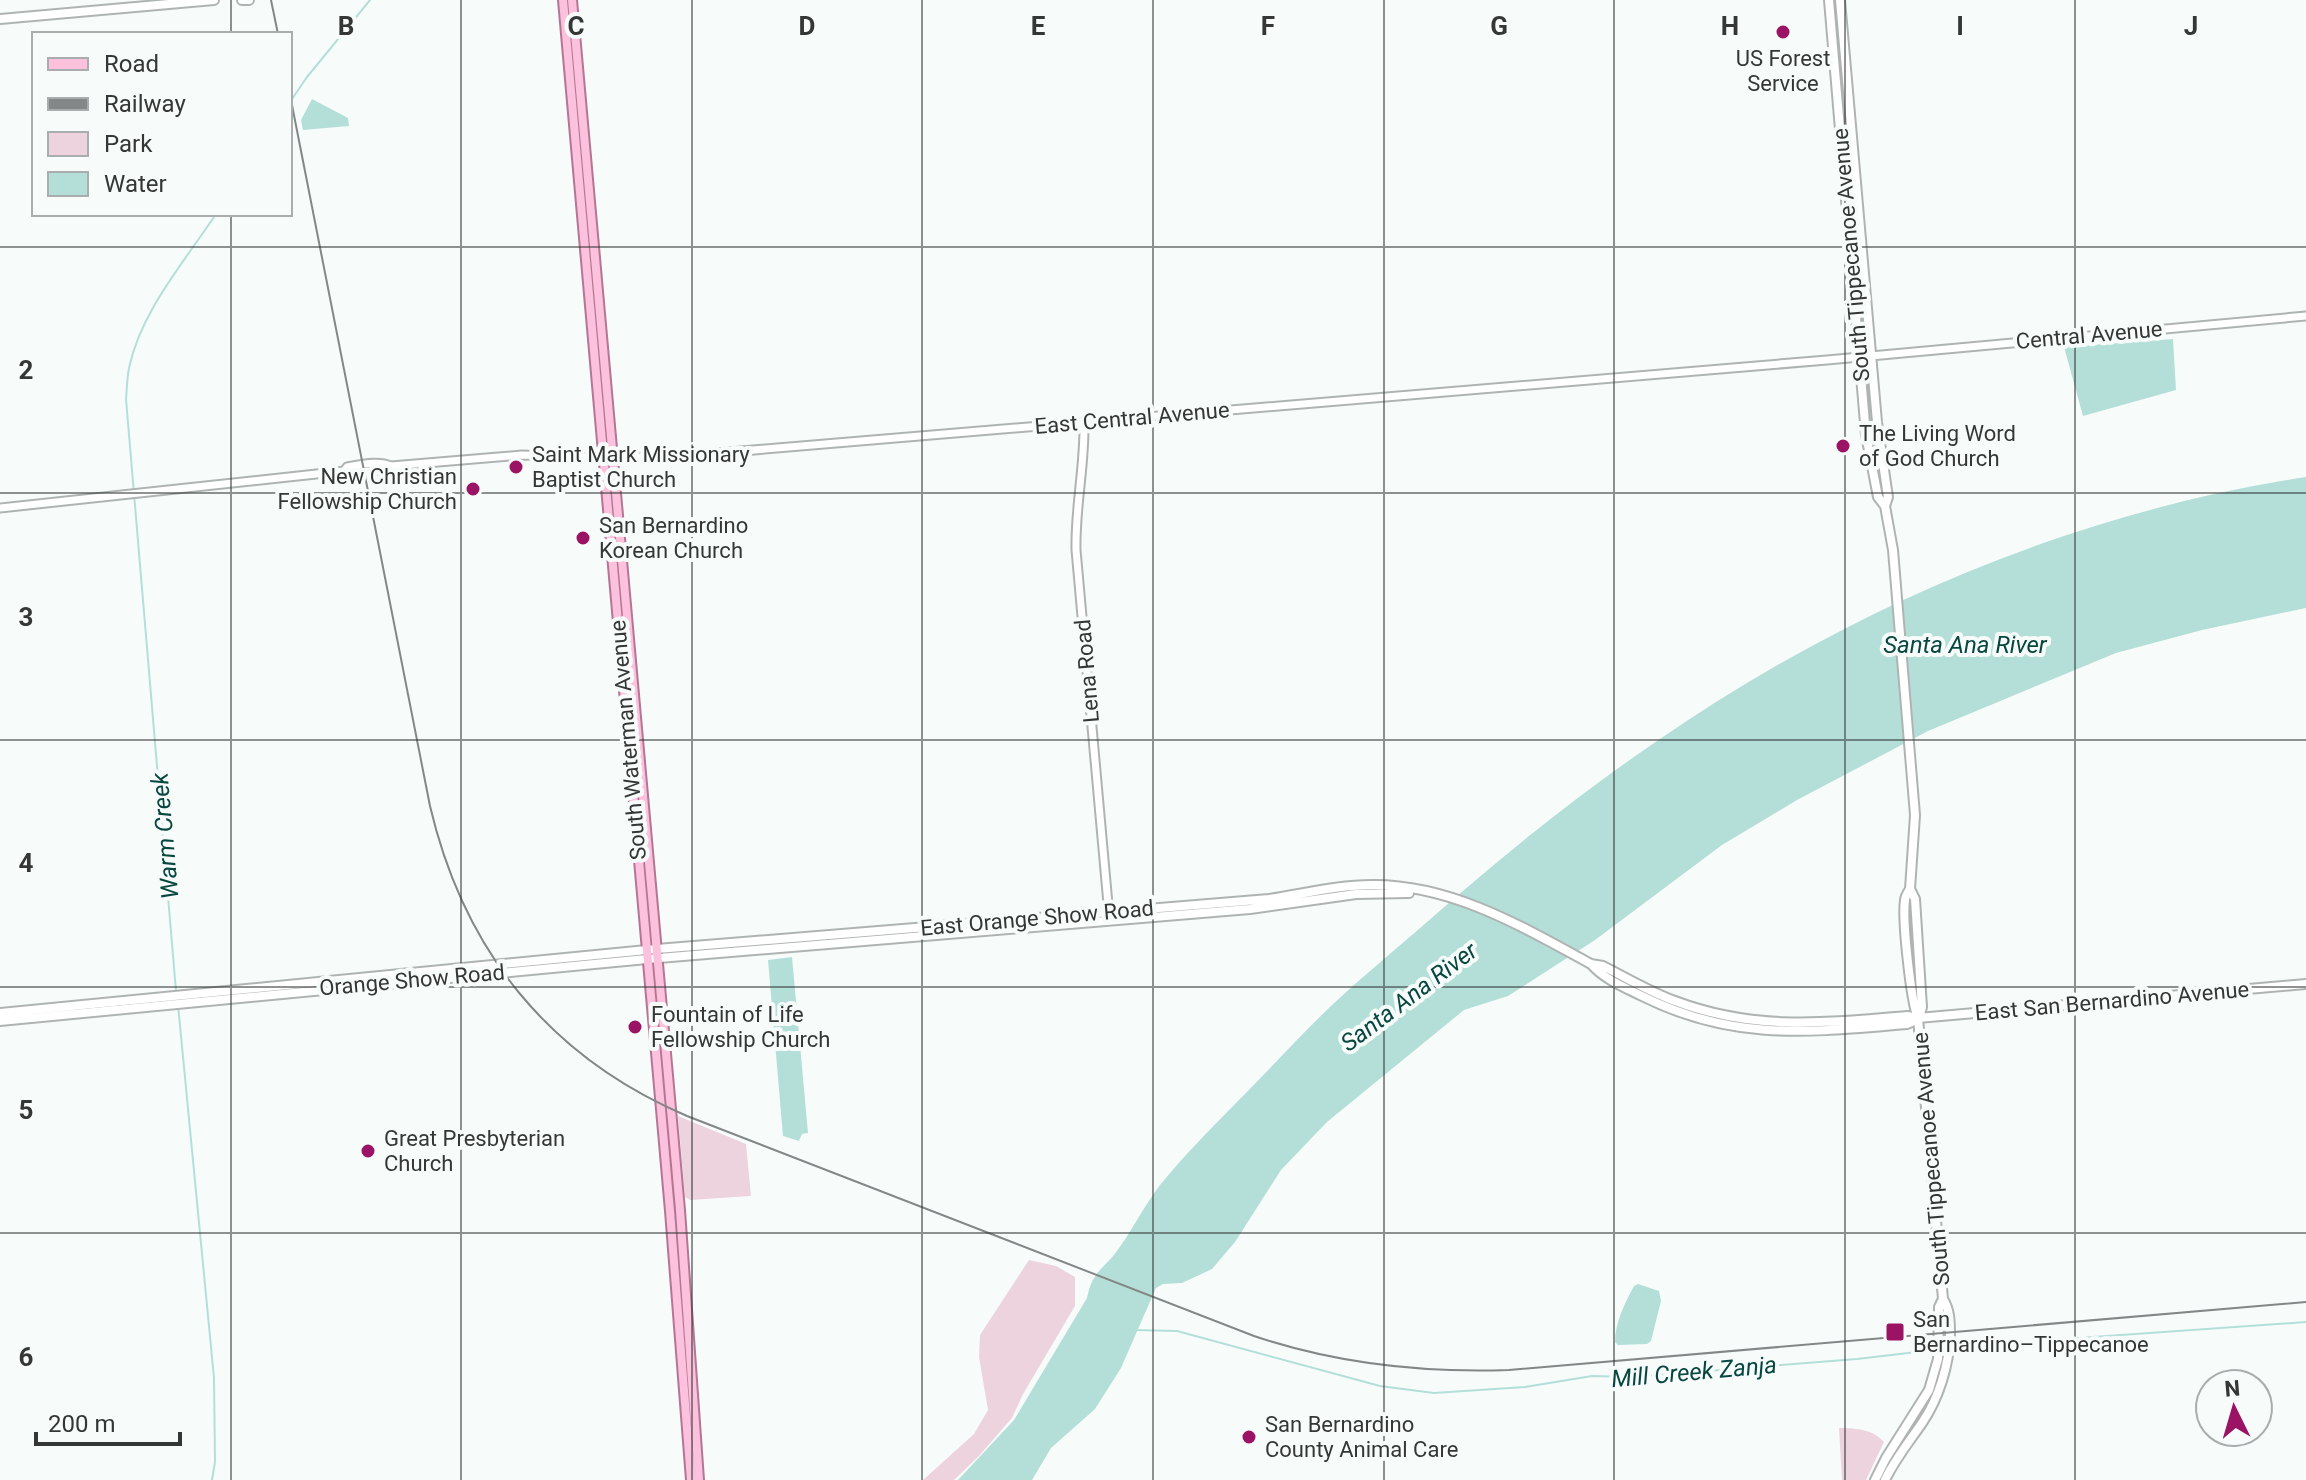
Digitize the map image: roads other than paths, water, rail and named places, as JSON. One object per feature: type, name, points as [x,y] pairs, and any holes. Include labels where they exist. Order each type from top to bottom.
[{"type":"main road","points":[[0,19],[142,3],[214,0]]},
{"type":"main road","points":[[242,0],[249,0]]},
{"type":"main road","name":"South Waterman Avenue","points":[[563,0],[691,1480]]},
{"type":"main road","name":"South Waterman Avenue","points":[[572,0],[681,1219],[699,1480]]},
{"type":"main road","name":"South Tippecanoe Avenue","points":[[1829,0],[1870,461],[1878,497],[1885,506],[1893,550],[1915,815],[1910,889],[1915,899],[1922,1007],[1918,1018],[1943,1299],[1939,1307],[1948,1356],[1931,1406],[1875,1480]]},
{"type":"main road","name":"South Tippecanoe Avenue","points":[[1840,0],[1878,428],[1888,497],[1885,506]]},
{"type":"main road","points":[[1837,97],[1850,95]]},
{"type":"main road","points":[[590,321],[596,323],[597,340],[604,361]]},
{"type":"main road","name":"East Orange Show Road","points":[[647,955],[1177,911],[1263,908],[1371,885],[1389,885],[1463,901],[1492,912],[1591,964],[1598,972],[1662,1001],[1712,1014],[1768,1023],[1810,1024],[1907,1016],[1918,1018]]},
{"type":"main road","name":"Orange Show Road","points":[[132,1003],[647,955]]},
{"type":"main road","name":"East San Bernardino Avenue","points":[[1918,1018],[2306,984]]},
{"type":"main road","points":[[0,1013],[132,1003]]},
{"type":"main road","points":[[0,1021],[132,1003]]},
{"type":"main road","name":"South Tippecanoe Avenue","points":[[1885,1480],[1929,1390],[1945,1341]]},
{"type":"street","name":"Central Avenue","points":[[1872,355],[2306,316]]},
{"type":"street","name":"East Central Avenue","points":[[0,508],[344,471],[347,467],[385,463],[391,466],[522,455],[613,458],[694,455],[1872,355]]},
{"type":"street","name":"Lena Road","points":[[1084,422],[1085,454],[1077,504],[1076,550],[1109,917]]},
{"type":"water","points":[[312,99],[348,118],[349,126],[303,130],[301,120]]},
{"type":"water","points":[[2173,339],[2176,390],[2083,416],[2064,347]]},
{"type":"water","name":"Santa Ana River","points":[[2306,477],[2306,608],[2202,630],[2116,653],[1928,731],[1797,800],[1722,845],[1595,940],[1508,996],[1464,1010],[1327,1122],[1281,1170],[1235,1242],[1212,1269],[1182,1283],[1163,1284],[1156,1288],[1121,1368],[1095,1409],[1051,1448],[1032,1480],[958,1480],[1014,1420],[1087,1298],[1094,1278],[1120,1247],[1160,1185],[1192,1149],[1344,994],[1506,855],[1595,785],[1731,693],[1807,649],[1886,608],[1967,572],[2134,514],[2220,493]]},
{"type":"water","points":[[792,957],[808,1133],[802,1134],[799,1141],[783,1136],[768,960]]},
{"type":"water","points":[[1638,1284],[1659,1291],[1661,1301],[1651,1341],[1647,1344],[1618,1345],[1615,1335],[1619,1320],[1634,1286]]},
{"type":"waterway","name":"Warm Creek","points":[[292,99],[370,0]]},
{"type":"waterway","name":"Warm Creek","points":[[176,991],[126,399],[129,368],[143,326],[165,287],[215,216]]},
{"type":"waterway","name":"Warm Creek","points":[[178,1005],[214,1378],[215,1462],[212,1480]]},
{"type":"waterway","name":"Mill Creek Zanja","points":[[1952,1347],[2306,1322]]},
{"type":"waterway","name":"Mill Creek Zanja","points":[[1135,1330],[1177,1331],[1380,1386],[1434,1393],[1525,1387],[1592,1376],[1631,1377],[1934,1350]]},
{"type":"railway","points":[[271,0],[278,32]]},
{"type":"railway","points":[[292,105],[430,806],[445,859],[465,907],[490,952],[520,993],[554,1030],[593,1063],[638,1092],[687,1116],[1254,1336],[1316,1354],[1380,1365],[1444,1370],[1509,1370],[2306,1302]]},
{"type":"place","name":"US Forest Service","points":[[1783,32]]},
{"type":"place","name":"The Living Word of God Church","points":[[1843,446]]},
{"type":"place","name":"Saint Mark Missionary Baptist Church","points":[[516,467]]},
{"type":"place","name":"New Christian Fellowship Church","points":[[473,489]]},
{"type":"place","name":"San Bernardino Korean Church","points":[[583,538]]},
{"type":"place","name":"Fountain of Life Fellowship Church","points":[[635,1027]]},
{"type":"place","name":"Great Presbyterian Church","points":[[368,1151]]},
{"type":"place","name":"San Bernardino–Tippecanoe","points":[[1895,1332]]},
{"type":"place","name":"San Bernardino County Animal Care","points":[[1249,1437]]}]
